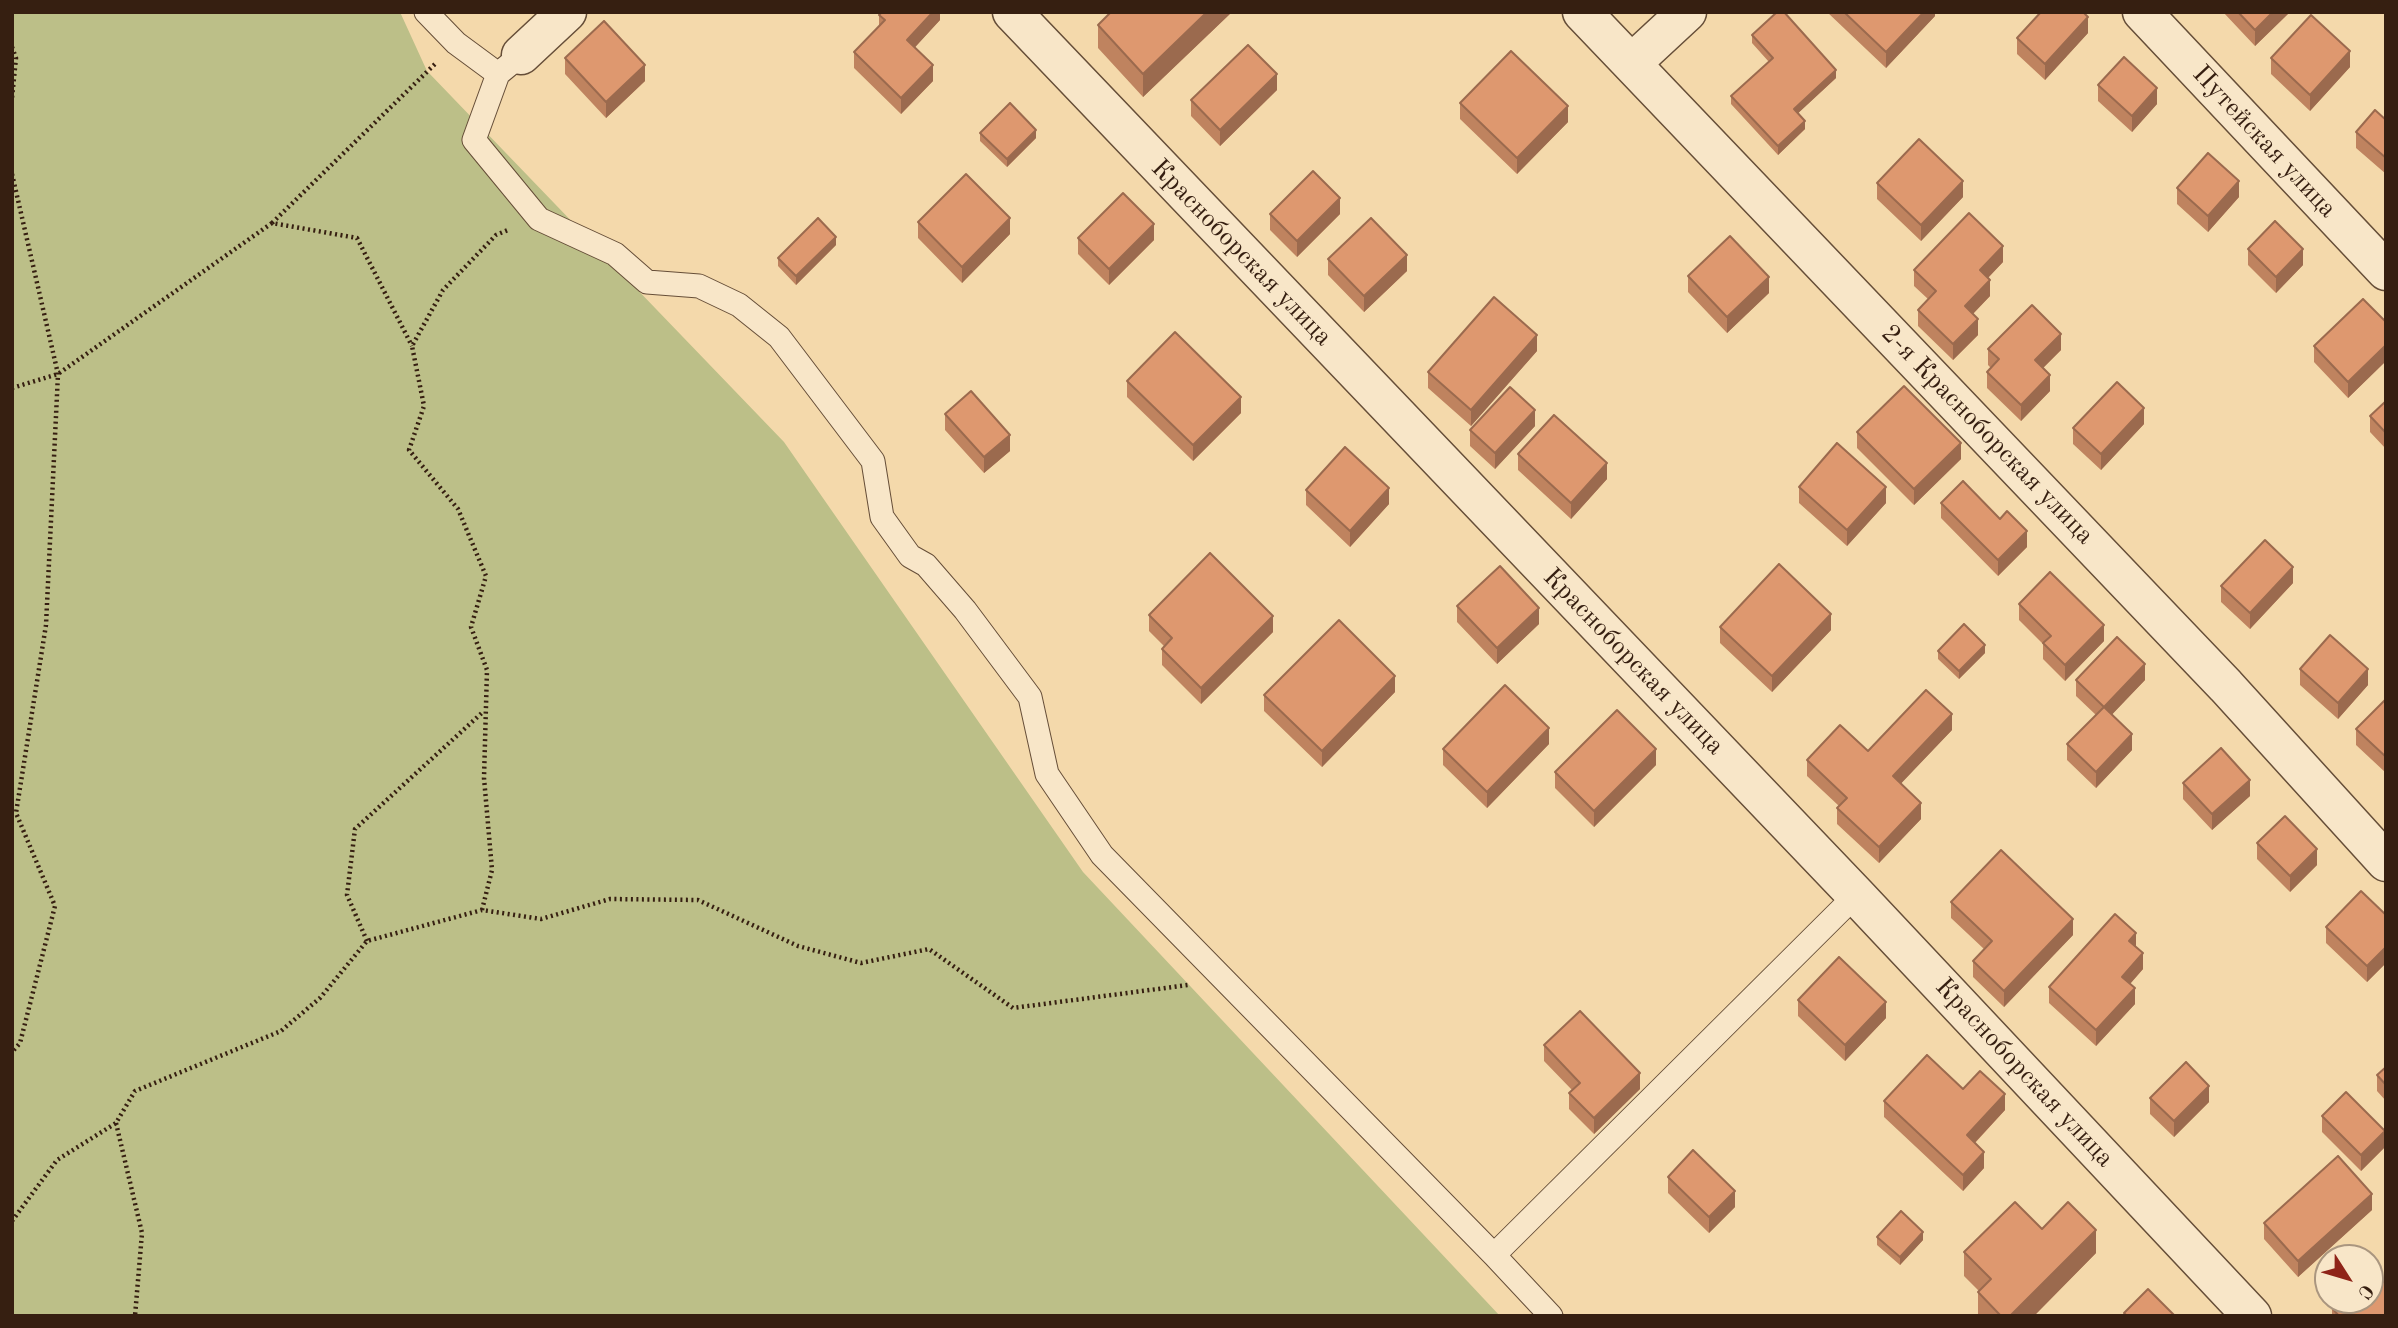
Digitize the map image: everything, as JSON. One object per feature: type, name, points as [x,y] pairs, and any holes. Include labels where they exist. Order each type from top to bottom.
[{"type":"street","points":[[509,64],[567,12]]},
{"type":"street","name":"Красноборская улица","points":[[1012,12],[1856,895],[2252,1316]]},
{"type":"street","name":"2-я Красноборская улица","points":[[1582,12],[2226,685],[2386,862]]},
{"type":"street","points":[[1632,63],[1688,12]]},
{"type":"street","name":"Путейская улица","points":[[2142,12],[2386,271]]},
{"type":"lane","points":[[426,12],[456,43],[509,64],[474,140],[538,219],[615,254],[647,282],[699,286],[739,305],[779,337],[873,461],[882,517],[910,556],[926,565],[965,610],[1030,697],[1047,774],[1102,855],[1551,1316]]},
{"type":"lane","points":[[1494,1255],[1856,895]]},
{"type":"path","points":[[12,388],[58,374],[272,223],[456,43]]},
{"type":"path","points":[[12,47],[16,58],[12,98]]},
{"type":"path","points":[[12,174],[58,374],[46,625],[16,813],[55,906],[20,1042],[12,1052]]},
{"type":"path","points":[[412,346],[443,290],[496,235],[538,219]]},
{"type":"path","points":[[272,223],[357,238],[412,346],[424,406],[409,450],[458,509],[485,576],[471,627],[487,670],[484,778],[492,870],[482,910]]},
{"type":"path","points":[[367,941],[347,895],[355,829],[485,711]]},
{"type":"path","points":[[12,1221],[57,1160],[116,1123],[135,1091],[281,1031],[320,998],[367,941],[482,910],[541,919],[610,899],[698,900],[798,946],[861,963],[929,949],[1013,1008],[1223,980]]},
{"type":"path","points":[[116,1123],[142,1233],[135,1316]]},
{"type":"green space","points":[[12,12],[400,12],[427,71],[784,442],[1083,872],[1500,1316],[12,1316]]},
{"type":"building","points":[[882,12],[933,12],[907,40],[933,65],[901,98],[854,52],[885,20],[879,15]]},
{"type":"building","points":[[1111,12],[1207,12],[1143,74],[1098,25]]},
{"type":"building","points":[[1777,12],[1784,12],[1836,70],[1794,109],[1805,121],[1778,146],[1731,96],[1773,58],[1752,35]]},
{"type":"building","points":[[1844,12],[1924,12],[1886,52]]},
{"type":"building","points":[[2041,12],[2083,12],[2088,17],[2045,64],[2017,38]]},
{"type":"building","points":[[2238,12],[2273,12],[2255,30]]},
{"type":"building","points":[[2311,15],[2350,51],[2310,95],[2271,58]]},
{"type":"building","points":[[604,21],[645,65],[606,102],[565,58]]},
{"type":"building","points":[[1248,45],[1277,74],[1220,130],[1191,100]]},
{"type":"building","points":[[1511,51],[1568,106],[1517,158],[1460,103]]},
{"type":"building","points":[[2124,57],[2157,88],[2132,116],[2098,85]]},
{"type":"building","points":[[1010,103],[1036,130],[1007,159],[980,133]]},
{"type":"building","points":[[2375,110],[2386,120],[2386,158],[2356,132]]},
{"type":"building","points":[[1919,139],[1963,181],[1921,225],[1877,183]]},
{"type":"building","points":[[2208,153],[2239,181],[2208,216],[2177,188]]},
{"type":"building","points":[[1313,171],[1340,198],[1297,241],[1270,214]]},
{"type":"building","points":[[966,174],[1010,218],[962,267],[918,222]]},
{"type":"building","points":[[1123,193],[1154,224],[1109,269],[1078,238]]},
{"type":"building","points":[[1969,213],[2003,246],[1980,270],[1990,280],[1965,306],[1978,319],[1953,344],[1918,310],[1936,291],[1914,270]]},
{"type":"building","points":[[818,218],[836,237],[796,276],[778,258]]},
{"type":"building","points":[[1371,218],[1407,255],[1364,296],[1328,259]]},
{"type":"building","points":[[2275,221],[2303,249],[2276,277],[2248,249]]},
{"type":"building","points":[[1730,236],[1769,277],[1727,317],[1688,276]]},
{"type":"building","points":[[1494,297],[1537,335],[1471,410],[1428,372]]},
{"type":"building","points":[[2363,299],[2386,322],[2386,345],[2348,382],[2314,346]]},
{"type":"building","points":[[2032,305],[2061,334],[2035,360],[2050,375],[2021,405],[1987,372],[1999,359],[1988,349]]},
{"type":"building","points":[[1175,332],[1241,397],[1193,445],[1127,381]]},
{"type":"building","points":[[2117,382],[2144,408],[2101,454],[2073,428]]},
{"type":"building","points":[[1904,386],[1961,443],[1914,489],[1857,432]]},
{"type":"building","points":[[1510,387],[1535,410],[1495,453],[1470,430]]},
{"type":"building","points":[[971,391],[1010,435],[984,457],[945,414]]},
{"type":"building","points":[[2386,401],[2386,433],[2370,416]]},
{"type":"building","points":[[1554,415],[1607,463],[1571,503],[1518,454]]},
{"type":"building","points":[[1837,443],[1886,487],[1847,530],[1799,487]]},
{"type":"building","points":[[1345,447],[1389,488],[1350,531],[1306,490]]},
{"type":"building","points":[[1963,481],[2000,519],[2007,511],[2027,531],[1998,560],[1941,503]]},
{"type":"building","points":[[2265,540],[2293,567],[2250,613],[2221,586]]},
{"type":"building","points":[[1210,553],[1273,616],[1201,688],[1162,649],[1172,638],[1149,615]]},
{"type":"building","points":[[1779,564],[1831,614],[1772,676],[1720,627]]},
{"type":"building","points":[[1500,566],[1539,608],[1497,648],[1457,606]]},
{"type":"building","points":[[2050,572],[2104,625],[2065,665],[2043,643],[2051,636],[2019,604]]},
{"type":"building","points":[[1339,620],[1395,676],[1322,751],[1264,695]]},
{"type":"building","points":[[1964,624],[1985,645],[1959,671],[1938,651]]},
{"type":"building","points":[[2330,635],[2368,669],[2338,703],[2300,669]]},
{"type":"building","points":[[2117,637],[2145,664],[2104,707],[2076,680]]},
{"type":"building","points":[[1505,685],[1549,728],[1487,792],[1443,749]]},
{"type":"building","points":[[1926,690],[1952,714],[1893,776],[1921,803],[1879,847],[1837,808],[1847,798],[1807,760],[1840,725],[1868,751]]},
{"type":"building","points":[[2386,699],[2386,757],[2356,729]]},
{"type":"building","points":[[2104,707],[2132,734],[2096,772],[2067,744]]},
{"type":"building","points":[[1617,710],[1656,749],[1594,811],[1555,772]]},
{"type":"building","points":[[2221,748],[2250,780],[2212,814],[2183,783]]},
{"type":"building","points":[[2285,816],[2317,849],[2290,876],[2257,843]]},
{"type":"building","points":[[2001,850],[2073,919],[2004,991],[1973,961],[1992,941],[1951,902]]},
{"type":"building","points":[[2361,891],[2386,915],[2386,947],[2367,966],[2326,927]]},
{"type":"building","points":[[2115,914],[2136,933],[2129,941],[2143,953],[2122,977],[2135,988],[2096,1030],[2049,987]]},
{"type":"building","points":[[1839,957],[1886,1002],[1845,1045],[1798,1000]]},
{"type":"building","points":[[1580,1011],[1640,1073],[1594,1118],[1569,1093],[1580,1083],[1544,1045]]},
{"type":"building","points":[[1927,1055],[1963,1089],[1980,1071],[2005,1094],[1967,1135],[1984,1152],[1963,1175],[1884,1101]]},
{"type":"building","points":[[2186,1062],[2209,1086],[2174,1121],[2150,1098]]},
{"type":"building","points":[[2386,1067],[2386,1085],[2377,1075]]},
{"type":"building","points":[[2346,1092],[2385,1131],[2361,1155],[2322,1116]]},
{"type":"building","points":[[1693,1150],[1735,1191],[1709,1217],[1668,1177]]},
{"type":"building","points":[[2338,1156],[2372,1194],[2298,1261],[2264,1223]]},
{"type":"building","points":[[2015,1202],[2042,1229],[2068,1202],[2096,1230],[2010,1316],[2001,1316],[1978,1292],[1991,1279],[1964,1252]]},
{"type":"building","points":[[1901,1211],[1923,1232],[1900,1257],[1877,1237]]},
{"type":"building","points":[[2384,1282],[2386,1284],[2386,1316],[2337,1314],[2384,1314]]},
{"type":"building","points":[[2148,1289],[2175,1316],[2127,1316],[2124,1313]]}]
